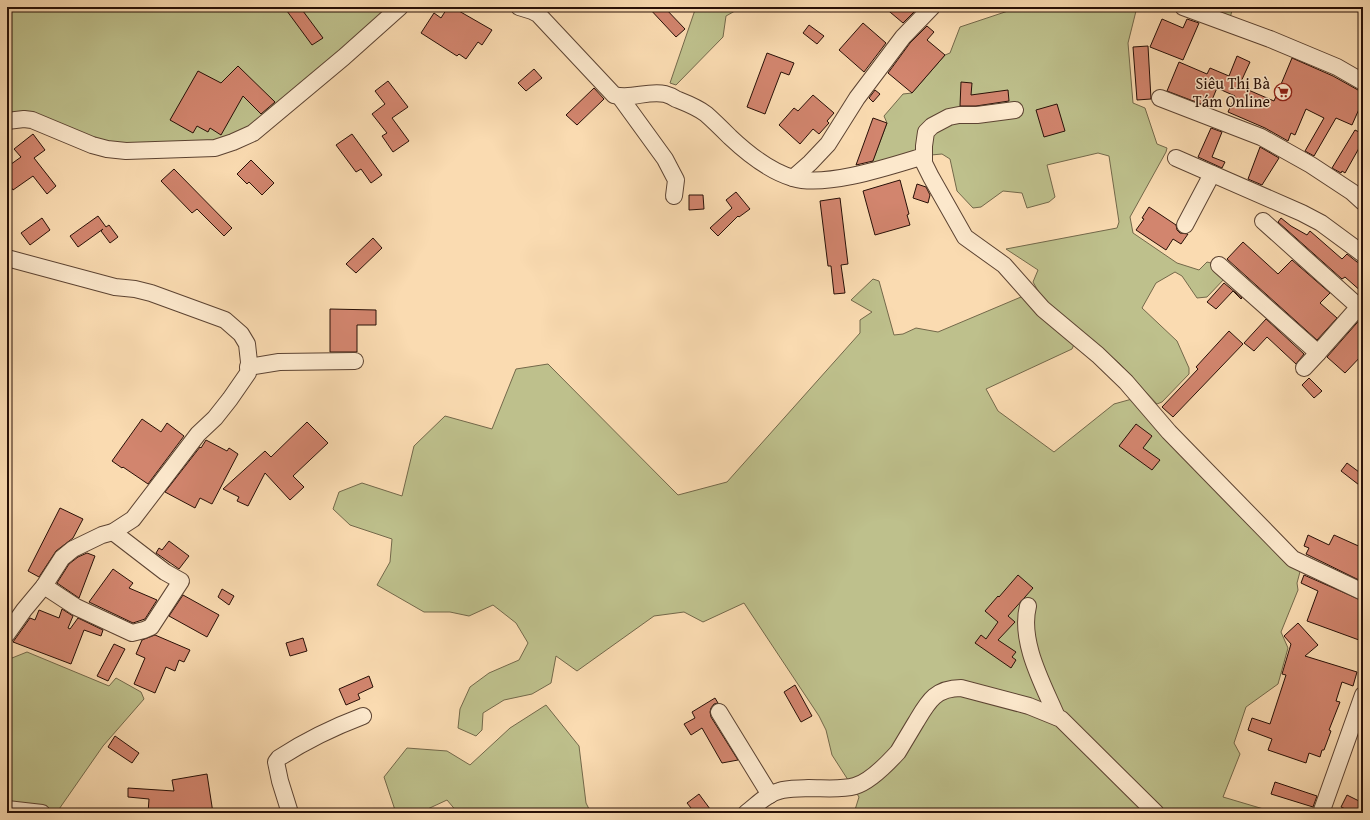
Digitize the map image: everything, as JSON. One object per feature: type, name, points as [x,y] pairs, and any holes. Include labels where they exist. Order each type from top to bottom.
[{"type":"street","points":[[7,122],[24,119],[32,120],[92,145],[107,149],[126,151],[215,148],[234,142],[253,133],[344,57],[400,7]]},
{"type":"street","points":[[519,7],[538,14],[614,95],[629,97],[665,94],[687,104],[705,114],[756,159],[793,178],[803,180],[827,180],[865,173],[924,156]]},
{"type":"street","points":[[793,178],[828,144],[857,98],[903,37],[932,7]]},
{"type":"street","points":[[1183,7],[1270,39],[1330,64],[1363,82]]},
{"type":"street","points":[[620,97],[665,159],[676,180],[674,196]]},
{"type":"street","points":[[1160,98],[1261,137],[1352,192],[1363,202]]},
{"type":"street","points":[[1015,110],[949,117],[932,126],[926,132],[924,163],[965,237],[1004,265],[1043,309],[1098,355],[1126,382],[1169,432],[1293,559],[1363,592]]},
{"type":"street","points":[[1176,158],[1314,220],[1363,254]]},
{"type":"street","points":[[1185,225],[1212,174]]},
{"type":"street","points":[[1263,221],[1361,304],[1304,368]]},
{"type":"street","points":[[7,258],[115,287],[151,293],[225,320],[240,334],[247,344],[248,366],[248,373],[230,400],[215,418],[198,434],[134,519],[113,532],[102,535],[73,549],[62,558],[44,586],[7,634]]},
{"type":"street","points":[[1219,265],[1318,353]]},
{"type":"street","points":[[248,366],[279,362],[355,361]]},
{"type":"street","points":[[44,586],[76,607],[132,633],[151,627],[181,581],[165,572],[113,532]]},
{"type":"street","points":[[1028,606],[1025,616],[1027,640],[1035,664],[1057,717]]},
{"type":"street","points":[[746,813],[770,795],[778,791],[854,786],[865,782],[891,760],[898,752],[928,701],[944,690],[961,688],[1029,706],[1057,717],[1066,723],[1156,813]]},
{"type":"street","points":[[1321,813],[1363,696]]},
{"type":"street","points":[[719,712],[770,795]]},
{"type":"street","points":[[290,813],[276,762],[279,758],[310,739],[363,716]]},
{"type":"street","points":[[7,809],[42,813]]},
{"type":"green space","points":[[7,7],[394,7],[249,130],[208,143],[124,146],[7,118]]},
{"type":"green space","points":[[696,7],[742,7],[726,16],[723,37],[676,85],[670,83]]},
{"type":"green space","points":[[1015,7],[1137,7],[1128,43],[1133,103],[1145,108],[1157,144],[1167,148],[1130,217],[1133,233],[1177,263],[1199,270],[1207,262],[1211,263],[1226,277],[1207,297],[1197,298],[1182,276],[1175,272],[1156,283],[1142,308],[1177,341],[1189,368],[1189,374],[1162,402],[1157,404],[1119,363],[1045,303],[1033,282],[1038,270],[1006,249],[1117,228],[1119,222],[1109,156],[1098,153],[1047,165],[1055,197],[1049,202],[1027,208],[1022,193],[1003,191],[981,207],[973,208],[957,191],[950,159],[942,154],[920,156],[869,171],[887,123],[884,116],[903,94],[912,93],[945,55],[950,53],[960,27],[1011,10]]},
{"type":"green space","points":[[1194,7],[1233,7],[1230,18]]},
{"type":"green space","points":[[873,279],[879,281],[894,335],[903,334],[916,328],[938,332],[1021,297],[1029,299],[1045,321],[1076,340],[1072,349],[986,389],[998,411],[1054,452],[1114,404],[1132,399],[1301,568],[1297,583],[1298,590],[1281,632],[1288,648],[1278,684],[1246,707],[1234,743],[1240,754],[1223,797],[1277,813],[854,813],[859,797],[832,755],[826,730],[819,716],[744,603],[703,622],[684,612],[654,616],[577,671],[556,656],[551,683],[532,694],[504,700],[483,713],[482,730],[476,736],[458,728],[460,709],[470,687],[489,673],[519,660],[528,643],[516,623],[493,605],[469,616],[450,612],[424,612],[377,585],[390,562],[392,539],[350,525],[333,509],[339,492],[362,483],[402,496],[414,446],[445,416],[492,429],[516,369],[548,364],[678,495],[727,482],[860,333],[860,320],[872,312],[851,300]]},
{"type":"green space","points":[[27,652],[109,686],[116,678],[141,692],[144,699],[103,746],[57,812],[40,807],[7,806],[7,660]]},
{"type":"green space","points":[[546,705],[579,746],[586,803],[591,813],[458,813],[447,800],[419,813],[396,813],[384,777],[407,748],[447,751],[470,765],[510,728]]},
{"type":"building","points":[[284,7],[300,7],[323,38],[312,45]]},
{"type":"building","points":[[448,7],[452,7],[492,30],[482,45],[478,42],[466,59],[459,54],[457,56],[421,33],[434,13],[441,18]]},
{"type":"building","points":[[648,7],[664,7],[685,29],[676,37]]},
{"type":"building","points":[[884,7],[919,7],[903,23]]},
{"type":"building","points":[[1162,19],[1183,28],[1187,19],[1199,23],[1183,60],[1150,47]]},
{"type":"building","points":[[863,23],[886,43],[864,72],[839,50]]},
{"type":"building","points":[[809,25],[824,36],[817,44],[803,33]]},
{"type":"building","points":[[927,26],[934,32],[927,40],[945,55],[912,93],[888,73],[910,43]]},
{"type":"building","points":[[1148,46],[1151,99],[1137,100],[1133,47]]},
{"type":"building","points":[[767,53],[794,63],[789,75],[781,72],[765,114],[747,107]]},
{"type":"building","points":[[1237,56],[1250,62],[1239,86],[1274,101],[1292,58],[1333,76],[1358,90],[1363,91],[1363,100],[1352,125],[1336,118],[1314,156],[1305,151],[1324,118],[1306,109],[1295,135],[1291,133],[1288,141],[1265,128],[1228,112],[1235,96],[1217,88],[1209,107],[1167,91],[1179,62],[1207,74],[1210,68],[1229,76]]},
{"type":"building","points":[[238,66],[275,102],[261,114],[243,96],[221,135],[210,128],[208,132],[197,126],[193,133],[170,120],[198,71],[221,83]]},
{"type":"building","points":[[534,69],[542,78],[526,91],[518,83]]},
{"type":"building","points":[[388,81],[408,107],[392,118],[409,141],[393,152],[382,136],[387,133],[372,114],[385,104],[375,91]]},
{"type":"building","points":[[961,82],[972,83],[971,95],[1008,90],[1009,101],[976,106],[960,106]]},
{"type":"building","points":[[594,88],[604,99],[577,125],[566,115]]},
{"type":"building","points":[[875,90],[880,94],[873,102],[869,98]]},
{"type":"building","points":[[813,95],[834,113],[827,121],[829,123],[819,134],[813,129],[800,144],[779,125],[794,108],[798,111]]},
{"type":"building","points":[[1057,104],[1065,131],[1044,137],[1036,110]]},
{"type":"building","points":[[873,118],[887,123],[873,161],[856,165]]},
{"type":"building","points":[[1211,128],[1222,132],[1212,157],[1225,162],[1222,168],[1198,157]]},
{"type":"building","points":[[1355,130],[1363,134],[1363,141],[1345,173],[1342,171],[1341,173],[1332,168]]},
{"type":"building","points":[[33,134],[45,150],[34,158],[56,186],[47,194],[33,176],[13,190],[7,181],[7,167],[21,157],[14,149]]},
{"type":"building","points":[[352,134],[382,175],[371,183],[361,169],[356,172],[336,145]]},
{"type":"building","points":[[1260,147],[1279,158],[1262,185],[1248,179]]},
{"type":"building","points":[[251,160],[274,183],[262,195],[249,182],[247,184],[237,174]]},
{"type":"building","points":[[174,169],[232,228],[224,236],[197,209],[192,213],[161,181]]},
{"type":"building","points":[[900,180],[909,214],[907,215],[910,225],[875,235],[863,191]]},
{"type":"building","points":[[917,184],[926,187],[930,195],[928,203],[913,198]]},
{"type":"building","points":[[736,192],[750,209],[739,217],[738,216],[718,236],[710,228],[732,208],[726,200]]},
{"type":"building","points":[[689,195],[703,195],[704,209],[689,210]]},
{"type":"building","points":[[840,198],[848,264],[841,265],[845,293],[834,294],[831,266],[828,266],[820,201]]},
{"type":"building","points":[[1149,207],[1176,225],[1177,230],[1180,233],[1188,234],[1181,244],[1173,239],[1166,250],[1136,230],[1144,219],[1142,218]]},
{"type":"building","points":[[98,216],[106,227],[109,225],[118,237],[110,243],[101,231],[103,229],[78,247],[70,236]]},
{"type":"building","points":[[42,218],[50,230],[30,245],[21,233]]},
{"type":"building","points":[[1281,218],[1291,226],[1307,235],[1310,231],[1342,259],[1347,254],[1357,262],[1363,263],[1363,293],[1345,277],[1342,279],[1278,222]]},
{"type":"building","points":[[373,238],[382,248],[356,273],[346,264]]},
{"type":"building","points":[[1243,242],[1278,274],[1292,260],[1330,293],[1320,303],[1337,318],[1317,340],[1227,259]]},
{"type":"building","points":[[1224,283],[1242,298],[1241,299],[1233,291],[1216,309],[1207,302]]},
{"type":"building","points":[[330,309],[376,310],[376,325],[357,325],[357,352],[330,352]]},
{"type":"building","points":[[1363,316],[1363,354],[1345,373],[1327,357]]},
{"type":"building","points":[[1266,319],[1304,354],[1296,364],[1267,337],[1254,351],[1244,343]]},
{"type":"building","points":[[1229,331],[1243,344],[1173,417],[1162,407],[1198,369],[1196,367]]},
{"type":"building","points":[[1309,378],[1322,391],[1314,398],[1302,385]]},
{"type":"building","points":[[142,419],[161,432],[167,423],[184,436],[148,484],[112,461]]},
{"type":"building","points":[[307,422],[328,443],[293,476],[304,487],[290,500],[265,473],[248,506],[237,501],[239,497],[223,489],[265,451],[271,457]]},
{"type":"building","points":[[1136,424],[1152,436],[1143,448],[1160,460],[1152,470],[1119,446]]},
{"type":"building","points":[[206,440],[227,451],[229,448],[238,454],[212,504],[200,498],[195,508],[165,492]]},
{"type":"building","points":[[1347,463],[1363,475],[1363,488],[1341,471]]},
{"type":"building","points":[[60,508],[83,519],[73,538],[56,551],[39,577],[28,571]]},
{"type":"building","points":[[1308,535],[1329,545],[1334,535],[1363,548],[1363,582],[1306,554],[1309,548],[1304,546]]},
{"type":"building","points":[[169,541],[189,556],[179,569],[156,553],[159,548],[162,550]]},
{"type":"building","points":[[87,553],[95,556],[79,598],[57,583],[69,564],[78,557]]},
{"type":"building","points":[[113,569],[133,583],[129,588],[157,600],[145,619],[133,623],[89,602]]},
{"type":"building","points":[[1018,575],[1033,588],[1008,616],[1015,622],[998,640],[1016,652],[1012,657],[1016,660],[1011,668],[975,643],[981,635],[986,639],[998,622],[985,611]]},
{"type":"building","points":[[1304,575],[1363,601],[1363,637],[1360,636],[1359,640],[1307,621],[1318,591],[1301,583]]},
{"type":"building","points":[[222,589],[234,596],[229,605],[218,597]]},
{"type":"building","points":[[183,595],[219,615],[207,637],[169,616]]},
{"type":"building","points":[[62,609],[73,616],[68,628],[70,629],[78,618],[103,630],[101,636],[84,630],[71,664],[13,642],[30,618],[35,620],[39,610],[59,618]]},
{"type":"building","points":[[1298,623],[1318,645],[1305,656],[1357,672],[1353,686],[1342,682],[1336,701],[1340,702],[1329,730],[1331,731],[1324,750],[1322,750],[1320,757],[1309,753],[1306,763],[1268,750],[1272,739],[1248,730],[1252,718],[1270,724],[1286,675],[1282,674],[1291,644],[1284,636]]},
{"type":"building","points":[[155,635],[190,650],[184,662],[179,660],[175,671],[166,667],[155,693],[134,684],[145,658],[136,654],[142,640]]},
{"type":"building","points":[[303,638],[307,651],[290,656],[286,643]]},
{"type":"building","points":[[114,644],[125,649],[108,681],[97,676]]},
{"type":"building","points":[[369,676],[373,687],[358,694],[360,699],[346,705],[339,689]]},
{"type":"building","points":[[795,685],[812,716],[801,722],[784,692]]},
{"type":"building","points":[[715,698],[718,703],[714,704],[711,708],[711,717],[738,760],[722,763],[702,728],[691,735],[684,724],[695,718],[692,712]]},
{"type":"building","points":[[115,736],[139,753],[132,763],[108,747]]},
{"type":"building","points":[[207,774],[213,813],[148,813],[149,799],[128,797],[128,788],[174,791],[172,780]]},
{"type":"building","points":[[1275,782],[1317,796],[1313,807],[1271,794]]},
{"type":"building","points":[[699,794],[713,813],[695,813],[687,803]]},
{"type":"building","points":[[1347,795],[1363,803],[1363,813],[1354,813],[1341,807]]},
{"type":"place","name":"Siêu Thị Bà Tám Online","points":[[1283,92]]}]
